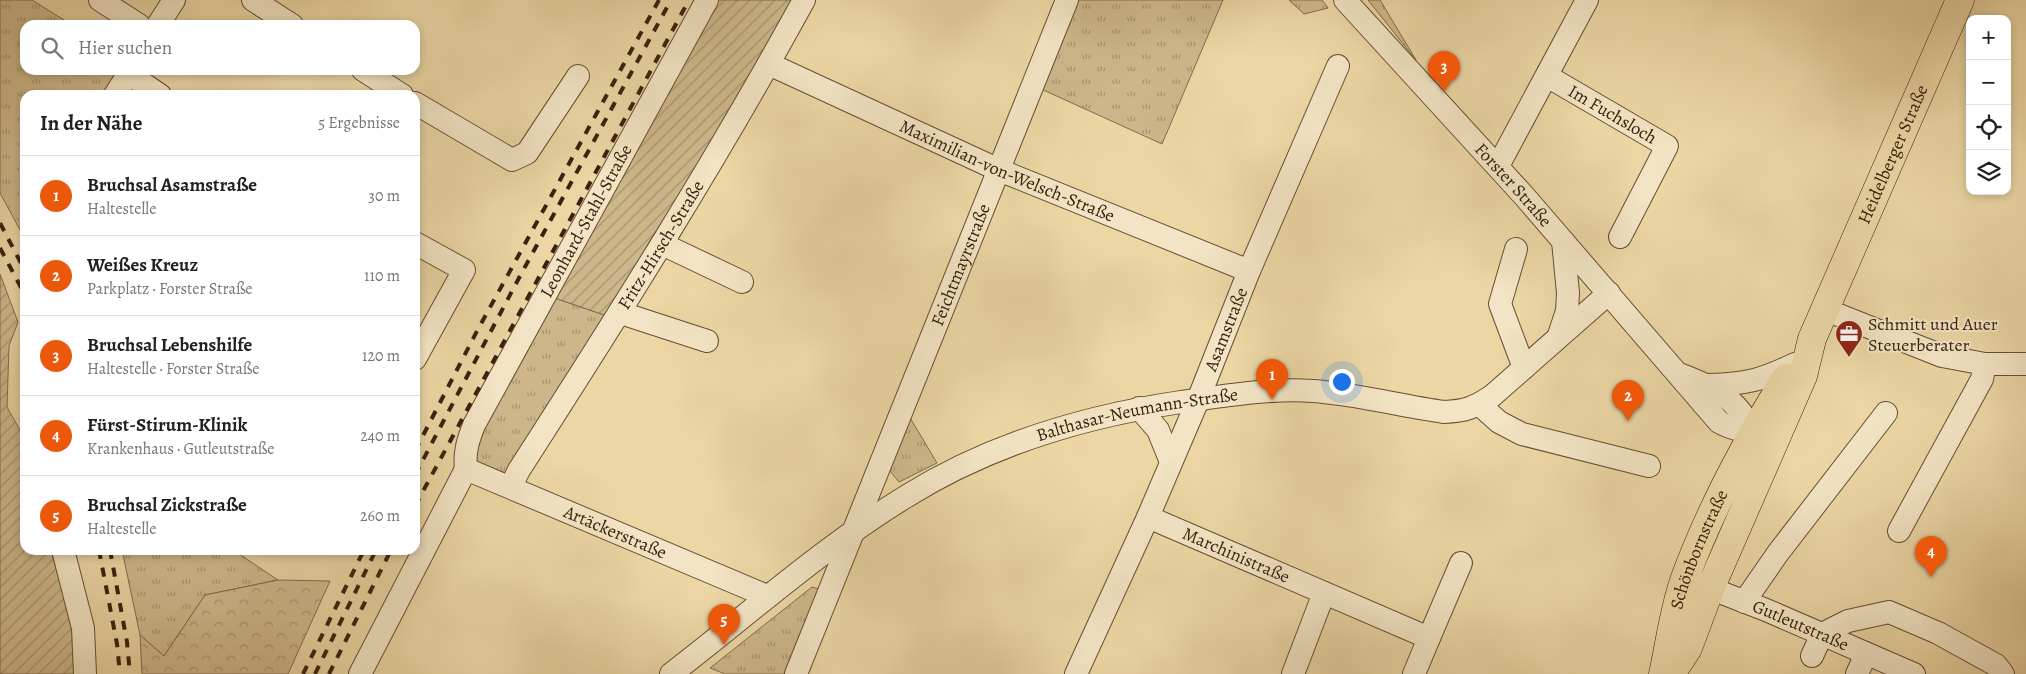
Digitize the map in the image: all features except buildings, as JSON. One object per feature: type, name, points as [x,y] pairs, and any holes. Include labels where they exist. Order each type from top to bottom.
[{"type":"main road","name":"Heidelberger Straße","points":[[1812,339],[1960,0]]},
{"type":"main road","points":[[1764,438],[1795,364],[1812,339]]},
{"type":"main road","points":[[1764,438],[1803,376],[1812,339]]},
{"type":"main road","name":"Schönbornstraße","points":[[1662,674],[1685,579],[1719,498],[1764,438]]},
{"type":"main road","name":"Schönbornstraße","points":[[1671,674],[1688,648],[1764,438]]},
{"type":"street","points":[[100,0],[131,20]]},
{"type":"street","points":[[161,20],[174,0]]},
{"type":"street","points":[[253,0],[284,20]]},
{"type":"street","name":"Leonhard-Stahl-Straße","points":[[466,469],[464,458],[467,442],[474,425],[707,0]]},
{"type":"street","name":"Fritz-Hirsch-Straße","points":[[511,486],[519,470],[662,244],[804,0]]},
{"type":"street","name":"Feichtmayrstraße","points":[[855,530],[1067,0]]},
{"type":"street","points":[[1498,166],[1587,0]]},
{"type":"street","name":"Forster Straße","points":[[1350,6],[1498,166],[1719,422],[1741,432],[1764,438]]},
{"type":"street","name":"Maximilian-von-Welsch-Straße","points":[[768,64],[999,170],[1249,271]]},
{"type":"street","name":"Asamstraße","points":[[1076,674],[1148,517],[1198,400],[1249,271],[1338,66]]},
{"type":"street","points":[[118,90],[128,75]]},
{"type":"street","points":[[134,75],[153,90]]},
{"type":"street","points":[[371,75],[394,90]]},
{"type":"street","points":[[420,106],[512,160],[527,153],[578,76]]},
{"type":"street","name":"Im Fuchsloch","points":[[1547,76],[1667,146],[1620,237]]},
{"type":"street","points":[[1560,335],[1568,293],[1563,241]]},
{"type":"street","points":[[662,244],[742,282]]},
{"type":"street","points":[[420,246],[464,270],[420,350]]},
{"type":"street","points":[[1516,249],[1500,304],[1524,368]]},
{"type":"street","name":"Balthasar-Neumann-Straße","points":[[684,671],[767,596],[855,530],[908,495],[946,474],[997,451],[1069,426],[1139,408],[1272,391],[1312,391],[1444,412],[1465,411],[1480,405],[1608,293]]},
{"type":"street","points":[[1826,310],[1942,356],[1985,364],[2026,364]]},
{"type":"street","points":[[620,313],[707,341]]},
{"type":"street","points":[[1709,385],[1750,382],[1763,379],[1795,364]]},
{"type":"street","points":[[1899,531],[1982,379],[1985,364]]},
{"type":"street","name":"Forster Straße","points":[[1678,373],[1709,385],[1737,406],[1764,438]]},
{"type":"street","points":[[1480,405],[1499,422],[1522,434],[1649,466]]},
{"type":"street","points":[[1139,408],[1158,430],[1171,462]]},
{"type":"street","points":[[1744,602],[1778,553],[1886,413]]},
{"type":"street","points":[[360,674],[466,469]]},
{"type":"street","name":"Artäckerstraße","points":[[466,469],[511,486],[767,596]]},
{"type":"street","name":"Marchinistraße","points":[[1148,517],[1429,638]]},
{"type":"street","points":[[796,674],[855,530]]},
{"type":"street","points":[[64,555],[83,628],[86,674]]},
{"type":"street","points":[[1414,674],[1460,563]]},
{"type":"street","name":"Gutleutstraße","points":[[1685,579],[1822,634],[1862,664],[1914,674]]},
{"type":"street","points":[[1292,674],[1324,593]]},
{"type":"street","points":[[1812,656],[1822,634],[1848,620],[1889,612],[1938,633],[1996,665],[2003,674]]},
{"type":"green space","points":[[0,0],[32,0],[64,20],[20,20],[20,75],[117,75],[108,90],[20,90],[20,230],[0,193]]},
{"type":"green space","points":[[712,0],[792,0],[610,317],[549,296]]},
{"type":"green space","points":[[1077,0],[1223,0],[1162,144],[1039,88]]},
{"type":"green space","points":[[1289,0],[1322,0],[1328,8],[1304,14]]},
{"type":"green space","points":[[1368,0],[1380,0],[1416,60]]},
{"type":"green space","points":[[0,274],[18,322],[9,346],[7,407],[20,430],[20,555],[52,555],[76,641],[75,674],[0,674]]},
{"type":"green space","points":[[540,293],[610,317],[509,477],[455,450]]},
{"type":"green space","points":[[906,411],[937,463],[899,482],[885,465]]},
{"type":"green space","points":[[123,555],[240,555],[278,580],[205,595],[164,656],[140,635]]},
{"type":"green space","points":[[278,580],[330,581],[288,674],[142,674],[140,635],[164,656],[205,595]]},
{"type":"green space","points":[[812,587],[819,589],[784,674],[725,674],[710,668]]},
{"type":"railway","points":[[420,441],[477,331],[659,0]]},
{"type":"railway","points":[[420,466],[520,276],[671,0]]},
{"type":"railway","points":[[420,497],[689,0]]},
{"type":"railway","points":[[0,223],[20,261]]},
{"type":"railway","points":[[0,248],[20,286]]},
{"type":"railway","points":[[100,555],[117,644],[120,674]]},
{"type":"railway","points":[[111,555],[127,642],[130,674]]},
{"type":"railway","points":[[303,674],[362,555]]},
{"type":"railway","points":[[315,674],[374,555]]},
{"type":"railway","points":[[329,674],[388,555]]},
{"type":"place","name":"Bruchsal Lebenshilfe","points":[[1444,92]]},
{"type":"place","name":"Schmitt und Auer Steuerberater","points":[[1849,358]]},
{"type":"place","name":"Bruchsal Asamstraße","points":[[1272,400]]},
{"type":"place","name":"Weißes Kreuz","points":[[1628,421]]},
{"type":"place","name":"Fürst-Stirum-Klinik","points":[[1931,577]]},
{"type":"place","name":"Bruchsal Zickstraße","points":[[724,645]]}]
